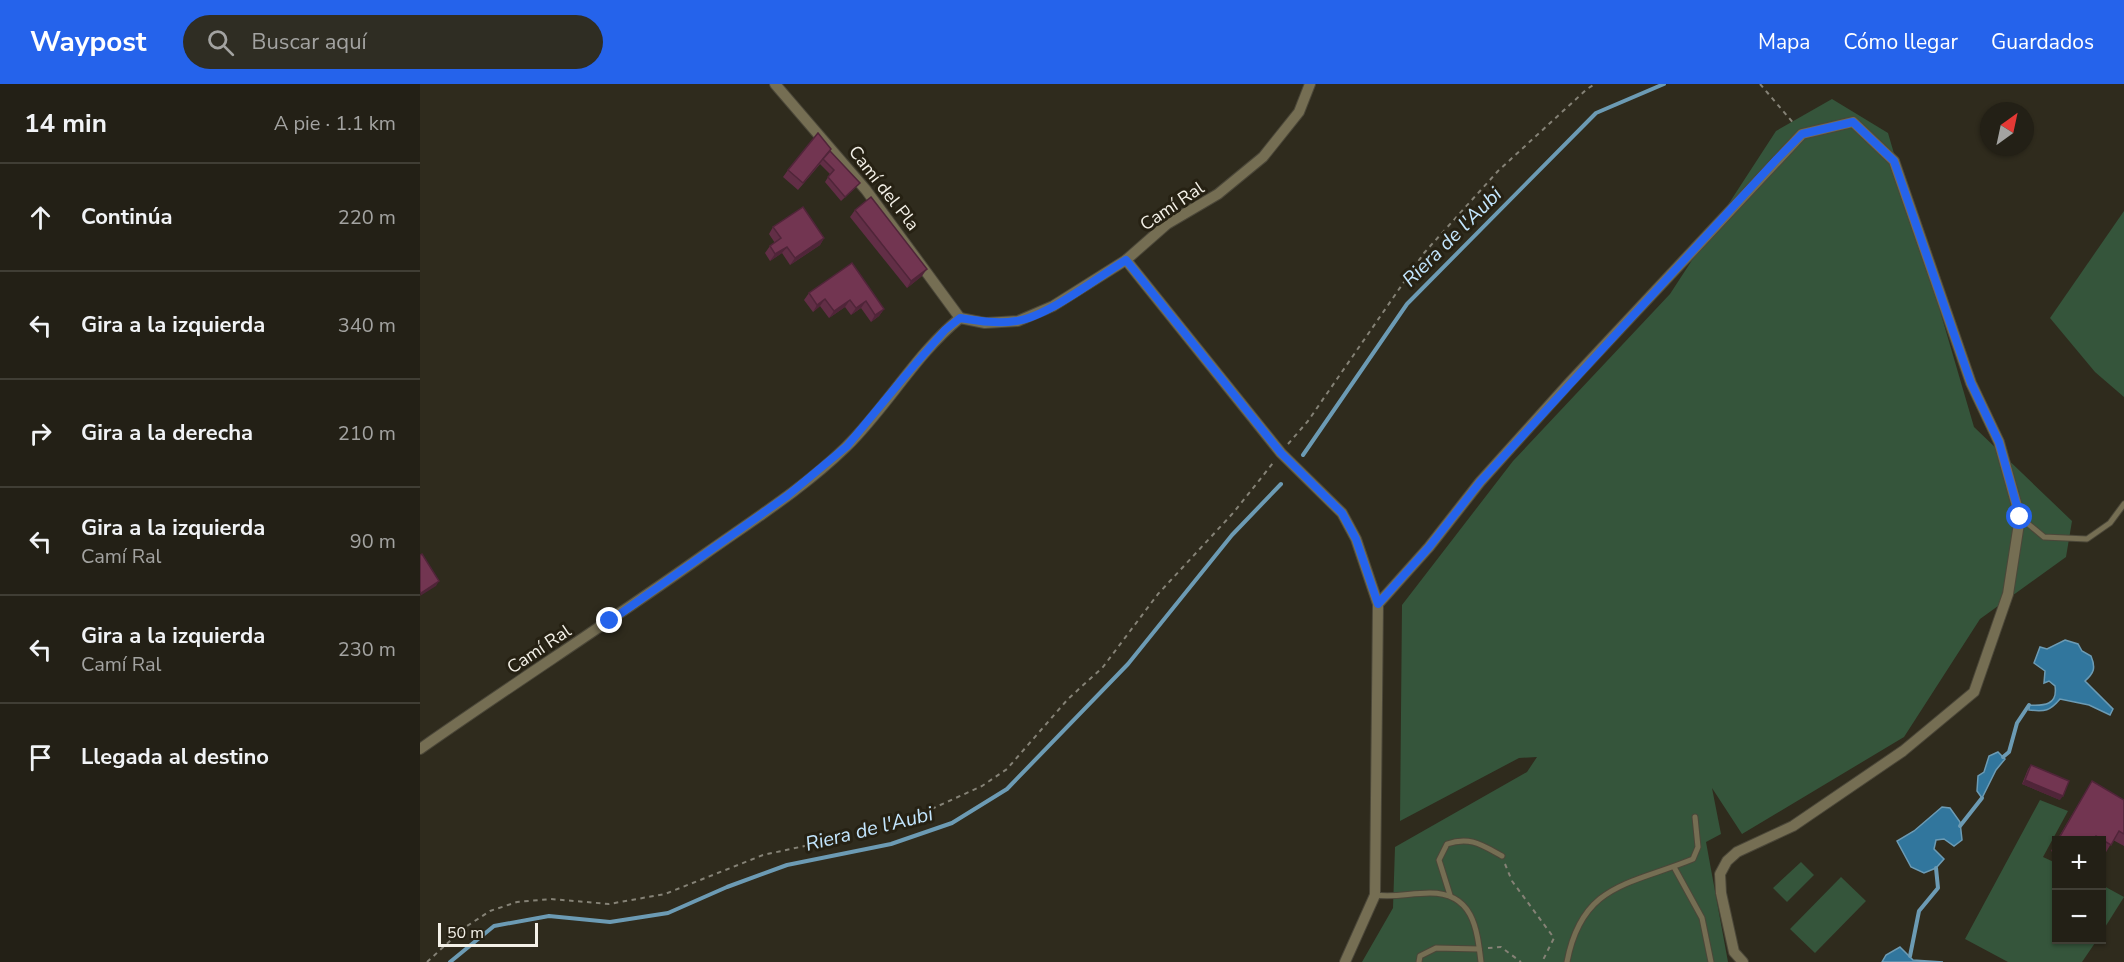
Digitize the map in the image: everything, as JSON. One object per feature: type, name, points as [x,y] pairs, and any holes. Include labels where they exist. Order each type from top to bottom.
[{"type":"street","name":"Camí del Pla","points":[[776,84],[866,190],[960,318]]},
{"type":"street","name":"Camí Ral","points":[[420,749],[610,621],[787,496],[847,446],[925,353],[960,318],[985,323],[1018,321],[1053,306],[1126,260],[1167,224],[1218,194],[1263,157],[1299,112],[1310,84]]},
{"type":"street","points":[[1378,604],[1518,440],[1802,134],[1853,122],[1894,161],[1971,383],[1999,442],[2020,517],[2007,594],[1974,692],[1894,758],[1794,826],[1737,852],[1727,861],[1720,874],[1721,893],[1734,952],[1743,962]]},
{"type":"street","points":[[1126,260],[1281,453],[1342,513],[1356,539],[1378,604],[1374,895],[1345,962]]},
{"type":"lane","points":[[2020,517],[2044,537],[2087,539],[2110,523],[2124,504]]},
{"type":"lane","points":[[1567,962],[1570,945],[1589,906],[1629,880],[1693,859],[1698,847],[1695,817]]},
{"type":"lane","points":[[1481,962],[1477,927],[1469,912],[1450,895],[1439,860],[1447,844],[1462,839],[1502,856]]},
{"type":"lane","points":[[1674,867],[1702,918],[1712,962]]},
{"type":"lane","points":[[1374,895],[1393,898],[1428,893],[1450,895]]},
{"type":"lane","points":[[1419,962],[1420,956],[1436,948],[1479,949]]},
{"type":"path","points":[[427,962],[464,928],[490,911],[517,902],[551,899],[609,904],[665,894],[763,855],[892,827],[982,786],[1007,769],[1068,699],[1103,667],[1158,594],[1234,512],[1308,421],[1424,253],[1498,171],[1587,88],[1595,84]]},
{"type":"path","points":[[1760,84],[1802,134]]},
{"type":"path","points":[[1502,856],[1512,881],[1554,938],[1540,962]]},
{"type":"path","points":[[1479,949],[1501,947],[1521,962]]},
{"type":"green space","points":[[1832,99],[1888,133],[1974,427],[2072,521],[2066,557],[1980,619],[1904,737],[1742,834],[1712,788],[1721,834],[1706,842],[1728,962],[1362,962],[1393,908],[1395,847],[1527,772],[1537,757],[1519,758],[1400,821],[1402,605],[1513,461],[1670,294],[1776,131]]},
{"type":"green space","points":[[2124,211],[2124,397],[2095,372],[2050,318]]},
{"type":"green space","points":[[2040,800],[2068,811],[2054,836],[2052,836],[2043,857],[2052,861],[2052,944],[2094,944],[2082,962],[2008,962],[1965,939]]},
{"type":"green space","points":[[1801,862],[1814,875],[1787,902],[1773,888]]},
{"type":"green space","points":[[1841,877],[1866,901],[1815,953],[1790,929]]},
{"type":"green space","points":[[2106,887],[2124,897],[2106,926]]},
{"type":"water","points":[[2065,640],[2078,644],[2082,651],[2091,656],[2093,670],[2085,681],[2113,709],[2110,715],[2089,705],[2060,699],[2047,710],[2029,710],[2029,705],[2040,705],[2052,701],[2055,692],[2055,686],[2049,681],[2044,683],[2045,671],[2034,663],[2040,647],[2047,649]]},
{"type":"water","points":[[1998,752],[2005,759],[1996,770],[1982,798],[1977,791],[1978,776],[1984,772],[1989,756]]},
{"type":"water","points":[[1942,807],[1950,808],[1960,822],[1962,840],[1954,846],[1944,839],[1936,840],[1934,849],[1944,859],[1936,868],[1924,873],[1911,867],[1897,841],[1914,831]]},
{"type":"water","points":[[1900,947],[1913,960],[1943,962],[1882,962],[1886,955]]},
{"type":"building","points":[[818,133],[831,149],[803,183],[788,170]]},
{"type":"building","points":[[830,151],[860,183],[845,197],[828,177],[834,170],[823,159]]},
{"type":"building","points":[[871,197],[927,269],[911,281],[855,210]]},
{"type":"building","points":[[803,207],[824,238],[795,258],[787,247],[775,254],[770,246],[781,238],[773,227]]},
{"type":"building","points":[[852,263],[884,309],[875,315],[866,301],[856,308],[850,300],[834,311],[825,299],[817,305],[809,293]]},
{"type":"building","points":[[422,554],[439,581],[421,593],[420,555]]},
{"type":"building","points":[[2031,765],[2069,781],[2063,796],[2025,780]]},
{"type":"building","points":[[2092,781],[2124,800],[2124,834],[2119,831],[2111,845],[2106,842],[2106,836],[2060,836]]},
{"type":"waterway","name":"Riera de l'Aubi","points":[[1303,455],[1407,304],[1596,113],[1664,84]]},
{"type":"waterway","name":"Riera de l'Aubi","points":[[450,962],[494,926],[549,916],[610,922],[668,913],[727,887],[787,865],[891,844],[952,823],[1007,789],[1128,664],[1232,535],[1281,484]]},
{"type":"waterway","points":[[2003,757],[2009,752],[2017,723],[2029,705]]},
{"type":"waterway","points":[[1960,826],[1982,798]]},
{"type":"waterway","points":[[1910,956],[1919,911],[1938,888],[1936,868]]},
{"type":"route","points":[[610,621],[787,496],[847,446],[945,330],[960,318],[985,323],[1018,321],[1053,306],[1126,260],[1230,393],[1281,453],[1342,513],[1356,539],[1378,604],[1429,547],[1480,482],[1777,159],[1802,134],[1853,122],[1894,161],[1971,383],[1999,442],[2020,517]]}]
